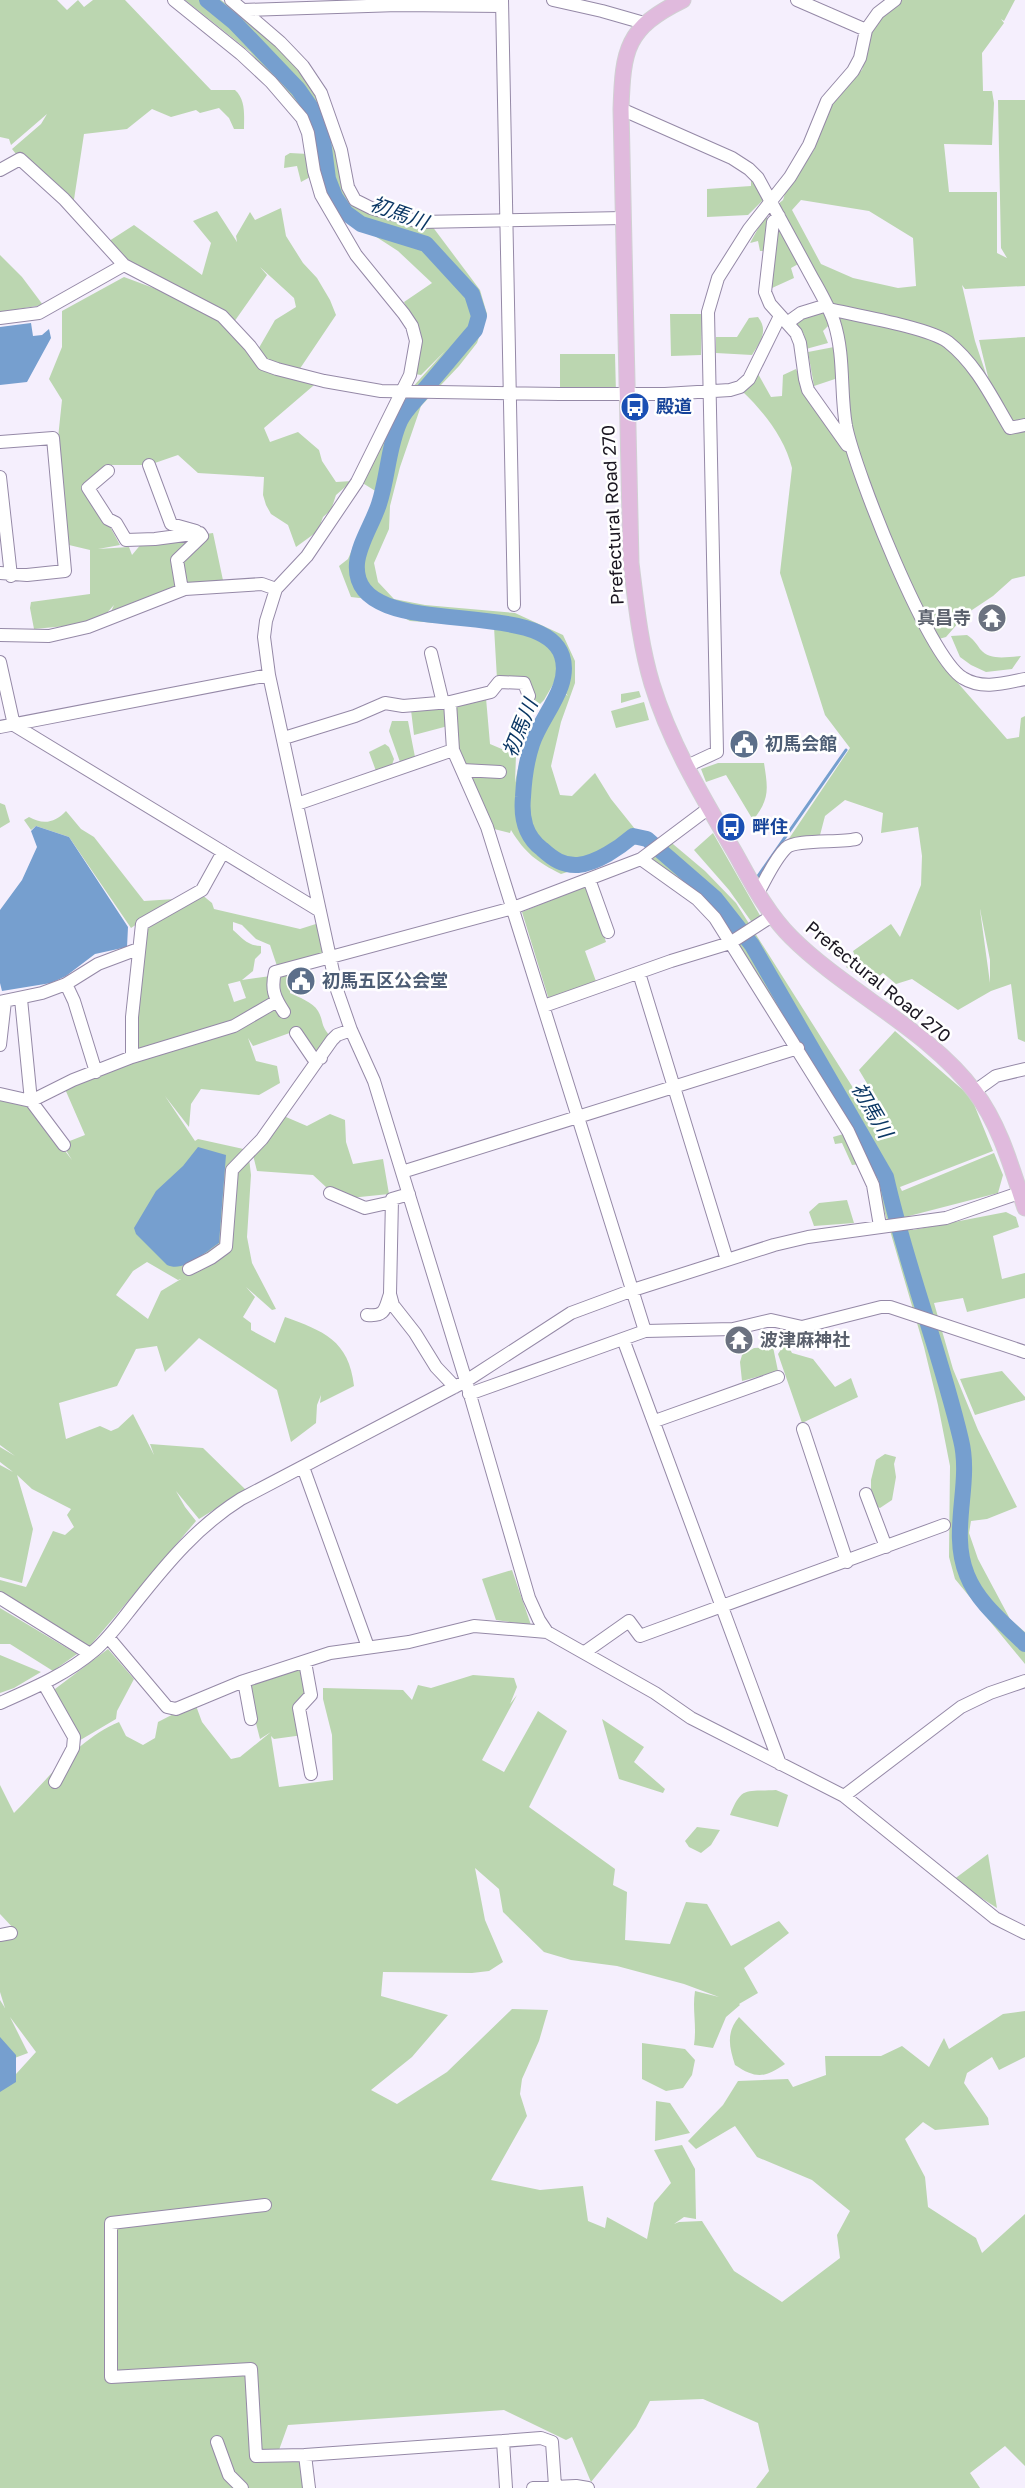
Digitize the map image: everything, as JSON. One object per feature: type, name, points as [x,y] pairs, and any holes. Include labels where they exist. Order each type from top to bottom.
[{"type":"main road","name":"Prefectural Road 270","points":[[683,0],[644,23],[628,46],[624,62],[621,109],[631,563],[637,617],[652,683],[667,725],[687,766],[772,916],[792,939],[929,1046],[975,1091],[995,1126],[1022,1192],[1025,1208]]},
{"type":"street","points":[[174,0],[241,54],[271,82],[302,118],[308,133],[314,171],[321,195],[356,255],[404,314],[416,342],[410,375],[346,502],[307,555],[276,589],[266,621],[264,637],[269,675],[337,990],[351,1030],[374,1081],[468,1388],[529,1598],[547,1632]]},
{"type":"street","points":[[231,0],[254,18],[303,66],[321,93],[341,150],[348,188],[355,200],[371,208],[420,222],[623,218]]},
{"type":"street","points":[[553,0],[644,23]]},
{"type":"street","points":[[797,0],[866,30]]},
{"type":"street","points":[[687,766],[717,752],[708,312],[718,278],[749,229],[790,177],[809,145],[827,101],[853,71],[860,58],[866,30],[878,13],[895,0]]},
{"type":"street","points":[[243,10],[502,3],[514,605]]},
{"type":"street","points":[[621,109],[732,158],[750,169],[758,178],[828,307],[839,339],[846,423],[852,450],[885,540],[920,613],[952,670],[978,685],[997,685],[1025,679]]},
{"type":"street","points":[[0,170],[20,159],[64,199],[124,265],[222,316],[250,346],[263,364],[324,381],[381,391],[432,393],[627,394],[709,391],[740,387],[749,379],[783,319],[828,307],[926,332],[947,341],[976,371],[1010,428],[1025,425]]},
{"type":"street","points":[[779,216],[773,222],[765,292],[770,304],[796,333],[800,343],[808,390],[852,450]]},
{"type":"street","points":[[0,318],[39,313],[124,265]]},
{"type":"street","points":[[0,442],[53,438],[65,571],[5,574],[0,477]]},
{"type":"street","points":[[149,465],[171,524],[200,532]]},
{"type":"street","points":[[108,471],[88,488],[108,519],[116,523],[126,540],[155,539],[200,532]]},
{"type":"street","points":[[182,590],[177,560],[202,536],[200,532]]},
{"type":"street","points":[[0,635],[49,636],[88,627],[182,590],[200,586],[262,584],[276,589]]},
{"type":"street","points":[[431,653],[446,703],[453,750],[487,827],[645,1331]]},
{"type":"street","points":[[0,662],[14,725],[320,911]]},
{"type":"street","points":[[0,726],[269,675]]},
{"type":"street","points":[[284,738],[355,716],[385,703],[403,706],[446,703],[490,692],[499,682],[524,683],[530,696]]},
{"type":"street","points":[[297,804],[453,750]]},
{"type":"street","points":[[462,770],[500,772]]},
{"type":"street","points":[[0,1094],[31,1101],[73,1080],[132,1058],[234,1026],[280,1006],[273,996],[272,983],[275,972],[513,908],[643,857],[709,808]]},
{"type":"street","points":[[758,893],[787,847],[808,842],[840,843],[856,839]]},
{"type":"street","points":[[132,1058],[132,1017],[142,924],[202,890],[223,852]]},
{"type":"street","points":[[643,857],[696,899],[715,918],[731,942],[848,1131],[873,1185],[882,1226]]},
{"type":"street","points":[[589,879],[608,932]]},
{"type":"street","points":[[544,1006],[731,942],[772,916]]},
{"type":"street","points":[[0,1045],[3,1001],[21,999],[66,984],[98,964],[138,949]]},
{"type":"street","points":[[639,973],[727,1260]]},
{"type":"street","points":[[66,984],[74,1001],[96,1072]]},
{"type":"street","points":[[21,999],[31,1101],[64,1146]]},
{"type":"street","points":[[189,1269],[226,1247],[232,1170],[262,1139],[337,1035],[351,1030]]},
{"type":"street","points":[[296,1033],[313,1058],[321,1058]]},
{"type":"street","points":[[402,1172],[798,1048]]},
{"type":"street","points":[[975,1091],[996,1076],[1009,1071],[1025,1069]]},
{"type":"street","points":[[468,1388],[571,1313],[633,1290],[808,1237],[946,1218],[1022,1192]]},
{"type":"street","points":[[330,1193],[365,1208],[392,1202]]},
{"type":"street","points":[[409,1194],[392,1199],[390,1293],[393,1305],[416,1333],[436,1367],[455,1387]]},
{"type":"street","points":[[368,1315],[377,1316],[383,1312],[390,1293]]},
{"type":"street","points":[[0,1703],[44,1684],[90,1654],[108,1637],[173,1556],[195,1533],[218,1514],[241,1499],[455,1387],[468,1388],[645,1331],[733,1329],[771,1320],[802,1327],[881,1307],[890,1307],[1025,1353]]},
{"type":"street","points":[[623,1339],[780,1764]]},
{"type":"street","points":[[655,1421],[778,1377]]},
{"type":"street","points":[[802,1429],[847,1562]]},
{"type":"street","points":[[303,1467],[368,1647]]},
{"type":"street","points":[[866,1494],[886,1547]]},
{"type":"street","points":[[585,1652],[629,1621],[640,1636],[944,1525]]},
{"type":"street","points":[[0,1598],[90,1654]]},
{"type":"street","points":[[108,1637],[167,1707],[176,1709],[244,1681],[330,1653],[409,1642],[474,1626],[547,1632],[585,1652],[691,1718],[844,1796],[995,1918],[1025,1933]]},
{"type":"street","points":[[305,1662],[310,1695],[299,1708],[310,1774]]},
{"type":"street","points":[[244,1681],[251,1719]]},
{"type":"street","points":[[844,1796],[961,1707],[990,1693],[1025,1681]]},
{"type":"street","points":[[44,1684],[74,1737],[73,1748],[55,1782]]},
{"type":"street","points":[[265,2205],[111,2223],[111,2377],[251,2369],[256,2456],[305,2455],[541,2438],[552,2442],[555,2486]]},
{"type":"street","points":[[503,2441],[506,2488]]},
{"type":"street","points":[[217,2442],[230,2475],[242,2488]]},
{"type":"street","points":[[305,2455],[309,2488]]},
{"type":"street","points":[[533,2488],[555,2486],[588,2488]]},
{"type":"green space","points":[[0,0],[57,0],[67,10],[78,0],[84,7],[93,0],[125,0],[211,90],[235,90],[239,94],[243,103],[244,129],[234,129],[229,118],[219,108],[200,113],[196,110],[171,117],[152,109],[127,129],[84,134],[73,206],[24,164],[12,149],[41,124],[47,114],[11,145],[9,139],[0,137]]},
{"type":"green space","points":[[185,0],[221,0],[257,27],[303,72],[316,89],[355,200],[432,226],[480,290],[487,314],[477,343],[459,366],[421,406],[400,467],[390,506],[389,529],[374,563],[378,582],[394,599],[425,605],[515,613],[563,635],[575,661],[575,683],[561,722],[551,766],[560,795],[572,796],[595,773],[611,799],[639,834],[602,861],[561,874],[532,856],[511,830],[510,833],[494,829],[454,737],[454,705],[486,698],[490,744],[516,755],[515,783],[526,744],[556,688],[568,696],[555,681],[537,707],[525,679],[497,679],[494,627],[410,621],[368,599],[351,597],[339,566],[348,559],[377,492],[361,482],[402,399],[445,351],[421,375],[415,374],[412,319],[404,302],[432,283],[398,251],[364,229],[331,213],[311,148],[288,96],[250,52]]},
{"type":"green space","points":[[897,0],[1015,0],[1004,21],[1001,19],[1004,23],[982,53],[983,91],[992,91],[994,103],[992,145],[944,144],[949,192],[997,192],[997,253],[1007,258],[1001,248],[998,100],[1025,100],[1025,286],[965,289],[962,285],[975,341],[991,389],[979,340],[1025,337],[1025,576],[1012,579],[993,596],[966,614],[946,637],[935,640],[957,682],[1007,739],[1019,737],[1021,718],[1025,716],[1025,1042],[1018,1039],[1011,984],[991,991],[958,1010],[912,979],[896,984],[883,973],[870,984],[846,967],[856,958],[853,951],[891,924],[900,937],[921,885],[922,856],[918,827],[881,833],[883,813],[845,800],[825,816],[819,839],[786,843],[850,748],[825,715],[780,573],[792,468],[789,457],[773,427],[743,392],[757,372],[771,397],[782,396],[783,375],[796,369],[809,398],[850,449],[840,337],[778,204],[783,200],[786,190],[814,150],[819,129],[842,86],[862,70],[872,31],[879,16]],"holes":[[[801,200],[869,211],[913,238],[916,286],[898,288],[853,278],[821,264],[792,210]],[[980,910],[990,960],[990,983]]]},
{"type":"green space","points":[[290,153],[308,154],[312,176],[301,182],[297,166],[284,168],[285,156]]},
{"type":"green space","points":[[751,178],[763,200],[748,215],[707,217],[707,189],[751,186]]},
{"type":"green space","points":[[281,208],[286,236],[303,263],[317,278],[336,315],[297,373],[320,380],[264,428],[270,442],[298,432],[319,450],[322,461],[336,482],[352,481],[336,495],[331,510],[323,517],[318,531],[296,547],[288,525],[271,514],[266,505],[263,495],[264,477],[198,473],[178,455],[149,465],[107,465],[89,488],[120,545],[98,549],[129,547],[132,555],[142,543],[213,533],[224,585],[185,589],[107,620],[114,605],[98,623],[34,629],[31,602],[90,594],[90,550],[69,545],[58,438],[62,400],[49,379],[62,347],[62,311],[124,277],[199,305],[124,265],[106,243],[134,225],[202,275],[211,243],[193,221],[217,211],[237,242],[236,236],[250,212],[255,220]],"holes":[[[260,267],[294,298],[296,307],[275,320],[256,353],[234,322],[267,275]]]},
{"type":"green space","points":[[765,216],[769,220],[765,251],[760,251],[758,241],[750,243]]},
{"type":"green space","points":[[779,220],[800,263],[791,268],[794,278],[772,288],[771,264]]},
{"type":"green space","points":[[0,255],[22,277],[43,305],[0,312]]},
{"type":"green space","points":[[824,311],[830,324],[823,331],[828,343],[806,349],[804,334],[793,321]]},
{"type":"green space","points":[[670,314],[702,314],[701,355],[671,356]]},
{"type":"green space","points":[[758,317],[763,332],[752,355],[716,353],[716,337],[737,337],[749,318]]},
{"type":"green space","points":[[834,347],[838,378],[814,386],[808,352]]},
{"type":"green space","points":[[560,354],[615,354],[616,394],[560,394]]},
{"type":"green space","points":[[967,635],[984,653],[989,655],[1021,656],[1012,669],[986,672],[960,657],[951,636]]},
{"type":"green space","points":[[639,691],[641,697],[621,703],[621,694]]},
{"type":"green space","points":[[644,702],[649,720],[616,728],[611,711]]},
{"type":"green space","points":[[445,707],[448,726],[414,735],[411,710]]},
{"type":"green space","points":[[392,721],[408,721],[415,757],[400,762],[389,731]]},
{"type":"green space","points":[[385,744],[389,747],[394,759],[392,765],[376,771],[369,752]]},
{"type":"green space","points":[[718,763],[764,763],[765,800],[753,820],[726,775],[706,782],[701,769]]},
{"type":"green space","points":[[0,803],[5,805],[10,822],[0,828]]},
{"type":"green space","points":[[66,811],[81,829],[94,837],[144,901],[175,899],[131,928],[69,837],[36,826],[31,830],[24,820],[29,817],[49,822]]},
{"type":"green space","points":[[713,833],[762,919],[753,924],[729,890],[694,850]]},
{"type":"green space","points":[[667,839],[705,871],[736,903],[869,1113],[864,1097],[871,1090],[859,1070],[895,1031],[971,1097],[993,1151],[900,1187],[902,1191],[994,1153],[1003,1175],[998,1193],[909,1216],[913,1230],[1006,1212],[1016,1217],[1019,1227],[993,1236],[1002,1279],[1025,1273],[1025,1298],[967,1312],[963,1298],[934,1303],[953,1369],[978,1430],[1017,1507],[987,1519],[971,1521],[969,1533],[978,1559],[1010,1619],[1025,1632],[1025,1664],[955,1579],[949,1557],[950,1466],[938,1405],[924,1347],[877,1186],[717,911],[696,891],[645,856]]},
{"type":"green space","points":[[588,885],[606,942],[585,951],[597,984],[549,1000],[522,912]]},
{"type":"green space","points":[[201,894],[212,903],[214,909],[300,929],[319,923],[325,958],[277,966],[270,945],[256,939],[242,925],[233,922],[233,930],[242,939],[252,945],[261,946],[261,953],[255,959],[253,971],[242,980],[271,976],[275,981],[290,970],[290,993],[316,1008],[330,1036],[318,1054],[298,1030],[253,1046],[248,1038],[256,1061],[277,1066],[280,1083],[259,1095],[201,1089],[191,1104],[189,1127],[165,1096],[195,1141],[198,1139],[248,1150],[251,1175],[247,1237],[252,1263],[276,1309],[272,1310],[246,1287],[255,1297],[243,1317],[251,1323],[251,1330],[275,1343],[285,1317],[311,1327],[340,1348],[351,1370],[354,1386],[320,1403],[321,1395],[317,1405],[316,1423],[291,1442],[277,1390],[199,1338],[165,1372],[157,1346],[136,1349],[117,1386],[59,1403],[66,1439],[100,1426],[111,1431],[118,1428],[133,1414],[154,1455],[150,1444],[203,1448],[246,1490],[199,1519],[176,1491],[196,1521],[89,1647],[0,1592],[0,1580],[26,1587],[53,1531],[65,1535],[74,1527],[67,1515],[71,1509],[32,1489],[17,1475],[33,1529],[22,1583],[0,1577],[0,1465],[13,1472],[0,1462],[0,1447],[15,1456],[0,1445],[0,1098],[28,1103],[72,1160],[62,1144],[85,1135],[65,1089],[132,1060],[142,1061],[132,1057],[142,924]],"holes":[[[240,981],[246,998],[234,1002],[228,984]],[[147,1262],[178,1280],[181,1279],[161,1291],[148,1319],[116,1295],[133,1271]]]},
{"type":"green space","points":[[279,1114],[307,1126],[330,1114],[345,1120],[346,1142],[353,1164],[383,1159],[389,1194],[350,1198],[326,1187],[313,1175],[257,1171],[253,1155]]},
{"type":"green space","points":[[847,1133],[861,1164],[852,1165],[842,1143],[835,1144],[833,1137]]},
{"type":"green space","points":[[847,1200],[854,1223],[814,1226],[809,1212],[819,1203]]},
{"type":"green space","points":[[786,1342],[792,1353],[813,1359],[835,1387],[851,1378],[858,1397],[802,1423],[778,1354]]},
{"type":"green space","points":[[773,1347],[778,1371],[742,1381],[740,1362],[742,1355],[754,1348]]},
{"type":"green space","points":[[1002,1371],[1025,1397],[1025,1400],[975,1415],[960,1379]]},
{"type":"green space","points":[[885,1454],[896,1457],[894,1464],[896,1477],[892,1500],[880,1508],[871,1504],[871,1480],[876,1460]]},
{"type":"green space","points":[[512,1570],[531,1625],[496,1620],[482,1579]]},
{"type":"green space","points":[[0,1608],[77,1654],[53,1671],[10,1644],[0,1644]]},
{"type":"green space","points":[[108,1649],[134,1679],[117,1711],[116,1719],[77,1742],[51,1692]]},
{"type":"green space","points":[[0,1655],[41,1672],[14,1688],[0,1693]]},
{"type":"green space","points":[[305,1662],[311,1695],[298,1706],[303,1735],[274,1739],[271,1736],[279,1787],[333,1780],[332,1735],[323,1699],[323,1688],[403,1690],[412,1700],[418,1685],[431,1688],[473,1675],[514,1678],[517,1687],[510,1704],[517,1695],[482,1760],[504,1772],[538,1711],[567,1731],[529,1807],[615,1869],[613,1885],[627,1892],[625,1940],[670,1944],[686,1902],[707,1904],[731,1946],[779,1921],[789,1933],[744,1968],[758,1993],[739,2004],[726,2017],[713,2048],[694,2045],[695,1991],[719,1997],[684,1984],[617,1966],[571,1960],[544,1952],[503,1912],[499,1889],[475,1868],[485,1920],[503,1962],[489,1971],[472,1973],[383,1972],[381,1996],[448,2015],[412,2057],[371,2090],[397,2104],[447,2072],[512,2009],[548,2010],[539,2041],[522,2079],[520,2094],[527,2116],[491,2180],[540,2190],[583,2186],[588,2221],[605,2228],[607,2217],[647,2239],[654,2203],[671,2183],[654,2150],[682,2145],[695,2169],[696,2219],[684,2217],[674,2224],[702,2221],[734,2271],[782,2302],[840,2258],[837,2235],[850,2211],[812,2180],[757,2157],[735,2126],[696,2149],[688,2141],[723,2105],[738,2081],[788,2079],[793,2087],[826,2075],[825,2056],[881,2056],[902,2046],[929,2067],[944,2038],[949,2049],[1003,2014],[1025,2011],[1025,2057],[999,2070],[992,2057],[967,2073],[964,2083],[988,2118],[989,2125],[935,2130],[923,2122],[905,2139],[925,2177],[928,2207],[976,2238],[982,2253],[1025,2214],[1025,2466],[1005,2446],[970,2473],[980,2488],[756,2488],[769,2471],[758,2423],[703,2399],[650,2401],[636,2427],[591,2482],[572,2437],[566,2440],[504,2410],[288,2425],[279,2450],[306,2461],[308,2488],[0,2488],[0,2085],[16,2074],[36,2052],[10,2017],[28,2053],[12,2059],[0,2039],[0,2000],[5,2008],[0,1992],[0,1937],[15,1930],[0,1914],[0,1785],[14,1813],[76,1750],[104,1730],[119,1722],[126,1736],[143,1745],[155,1738],[158,1722],[195,1703],[202,1722],[231,1759],[240,1757],[271,1732],[260,1739],[245,1681]]},
{"type":"green space","points":[[602,1719],[644,1747],[634,1762],[665,1789],[663,1793],[619,1779]]},
{"type":"green space","points":[[776,1790],[788,1795],[778,1827],[730,1815],[742,1794],[751,1791]]},
{"type":"green space","points":[[697,1827],[720,1830],[711,1845],[701,1853],[689,1847],[685,1841]]},
{"type":"green space","points":[[988,1854],[997,1908],[953,1880]]},
{"type":"green space","points":[[739,2017],[785,2064],[772,2072],[760,2075],[749,2073],[735,2065],[731,2052],[730,2034]]},
{"type":"green space","points":[[642,2043],[685,2049],[695,2060],[692,2075],[683,2088],[666,2091],[642,2079]]},
{"type":"green space","points":[[656,2101],[670,2103],[690,2133],[655,2141]]},
{"type":"water","points":[[31,323],[33,336],[42,335],[49,329],[51,338],[27,382],[0,385],[0,327]]},
{"type":"water","points":[[36,826],[69,837],[128,927],[127,947],[95,954],[66,976],[51,983],[2,991],[0,983],[0,910],[22,880],[37,847],[31,831]]},
{"type":"water","points":[[198,1147],[226,1155],[219,1243],[187,1264],[174,1267],[167,1265],[136,1234],[134,1228],[156,1191],[183,1166]]},
{"type":"water","points":[[0,2037],[16,2055],[16,2082],[0,2092]]},
{"type":"waterway","name":"初馬川","points":[[207,0],[234,22],[298,89],[312,109],[322,133],[328,179],[335,197],[346,213],[361,224],[426,244],[472,294],[479,316],[475,330],[400,421],[393,441],[379,504],[358,556],[357,563],[363,588],[383,604],[414,612],[521,627],[547,637],[562,656],[563,679],[536,733],[527,764],[523,812],[528,832],[536,844],[554,859],[573,865],[585,864],[600,858],[633,836],[647,839],[715,898],[752,945],[886,1177],[961,1440],[964,1473],[960,1542],[967,1575],[978,1595],[992,1612],[1025,1644]]},
{"type":"waterway","points":[[758,876],[846,750]]},
{"type":"place","name":"殿道","points":[[635,407]]},
{"type":"place","name":"真昌寺","points":[[992,618]]},
{"type":"place","name":"初馬会館","points":[[744,744]]},
{"type":"place","name":"畔住","points":[[731,827]]},
{"type":"place","name":"初馬五区公会堂","points":[[301,981]]},
{"type":"place","name":"波津麻神社","points":[[739,1340]]}]
